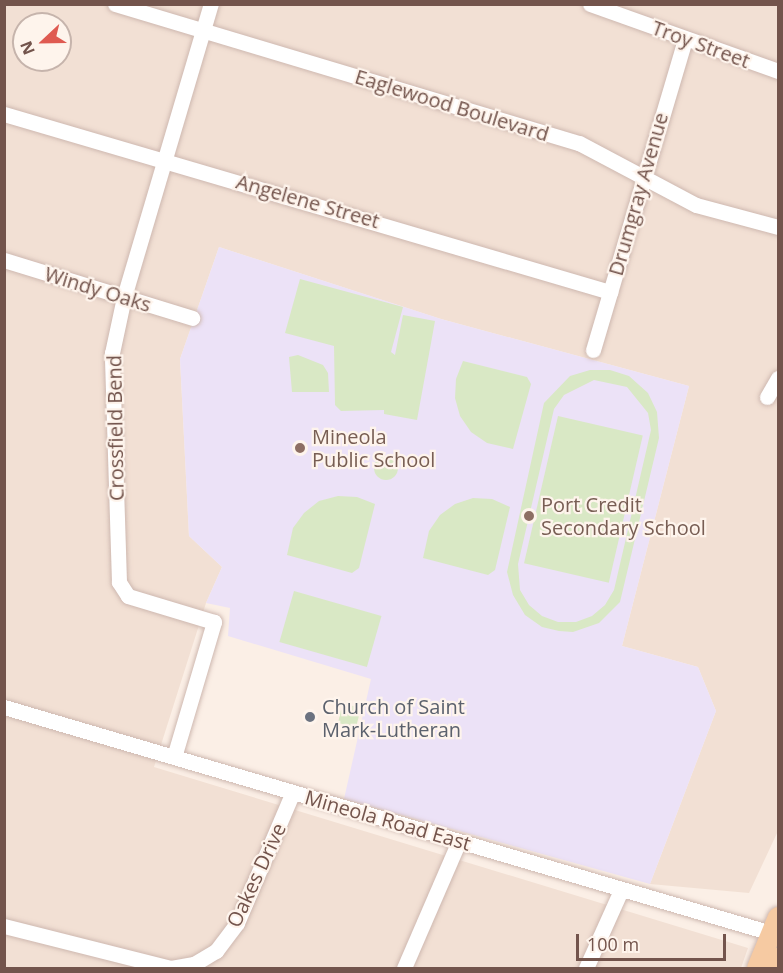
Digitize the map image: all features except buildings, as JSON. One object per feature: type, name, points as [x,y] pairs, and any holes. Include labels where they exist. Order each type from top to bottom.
[{"type":"main road","points":[[757,969],[776,928]]},
{"type":"main road","points":[[774,969],[778,958]]},
{"type":"street","name":"Eaglewood Boulevard","points":[[115,4],[579,143],[645,176],[696,206],[778,227]]},
{"type":"street","name":"Crossfield Bend","points":[[174,758],[214,622],[128,596],[119,582],[112,353],[124,297],[211,4]]},
{"type":"street","name":"Troy Street","points":[[590,4],[778,70]]},
{"type":"street","name":"Drumgray Avenue","points":[[593,350],[685,39]]},
{"type":"street","name":"Angelene Street","points":[[4,114],[610,292]]},
{"type":"street","name":"Windy Oaks","points":[[4,260],[192,318]]},
{"type":"street","points":[[767,397],[778,378]]},
{"type":"street","name":"Mineola Road East","points":[[4,707],[621,890],[776,928]]},
{"type":"street","name":"Oakes Drive","points":[[4,926],[171,968],[194,964],[216,951],[237,923],[293,792]]},
{"type":"street","points":[[404,969],[459,841]]},
{"type":"street","points":[[586,969],[621,890]]},
{"type":"shaded area","points":[[5,5],[778,5],[778,831],[749,893],[650,884],[716,711],[698,667],[622,646],[689,386],[441,319],[219,247],[180,359],[189,536],[222,567],[206,603],[154,767],[748,948],[741,968],[5,968]]},
{"type":"shaded area","name":"Port Credit Secondary School","points":[[219,247],[441,319],[689,386],[622,646],[698,667],[716,711],[650,884],[344,799],[371,679],[228,636],[230,608],[206,603],[222,567],[189,536],[180,359]]},
{"type":"green space","points":[[300,279],[403,307],[391,352],[395,355],[403,315],[435,321],[417,420],[384,414],[384,410],[341,411],[335,405],[334,346],[285,333]]},
{"type":"green space","points":[[298,355],[323,365],[328,373],[329,392],[292,392],[289,357]]},
{"type":"green space","points":[[463,361],[527,377],[531,384],[513,449],[487,443],[471,432],[460,416],[455,398],[456,379]]},
{"type":"green space","points":[[590,370],[610,370],[629,376],[648,393],[657,412],[659,438],[620,602],[599,623],[573,632],[542,627],[525,615],[513,595],[507,572],[544,403],[570,376]],"holes":[[[594,380],[627,387],[648,413],[651,430],[614,590],[605,605],[592,616],[576,622],[558,622],[542,616],[529,605],[520,590],[518,564],[554,409],[564,395]]]},
{"type":"green space","points":[[558,416],[643,436],[609,583],[524,563]]},
{"type":"green space","points":[[386,456],[395,459],[398,468],[395,477],[386,480],[377,477],[374,468],[377,459]]},
{"type":"green space","points":[[338,496],[357,497],[375,504],[359,568],[352,573],[287,555],[293,528],[304,513],[319,501]]},
{"type":"green space","points":[[473,498],[492,499],[510,507],[495,570],[488,575],[423,558],[429,531],[440,515],[455,504]]},
{"type":"green space","points":[[294,591],[381,616],[367,667],[279,642]]},
{"type":"green space","points":[[349,705],[361,708],[356,727],[338,723],[341,710],[347,712]]},
{"type":"place","name":"Mineola Public School","points":[[300,448]]},
{"type":"place","name":"Port Credit Secondary School","points":[[529,516]]},
{"type":"place","name":"Church of Saint Mark-Lutheran","points":[[310,717]]}]
